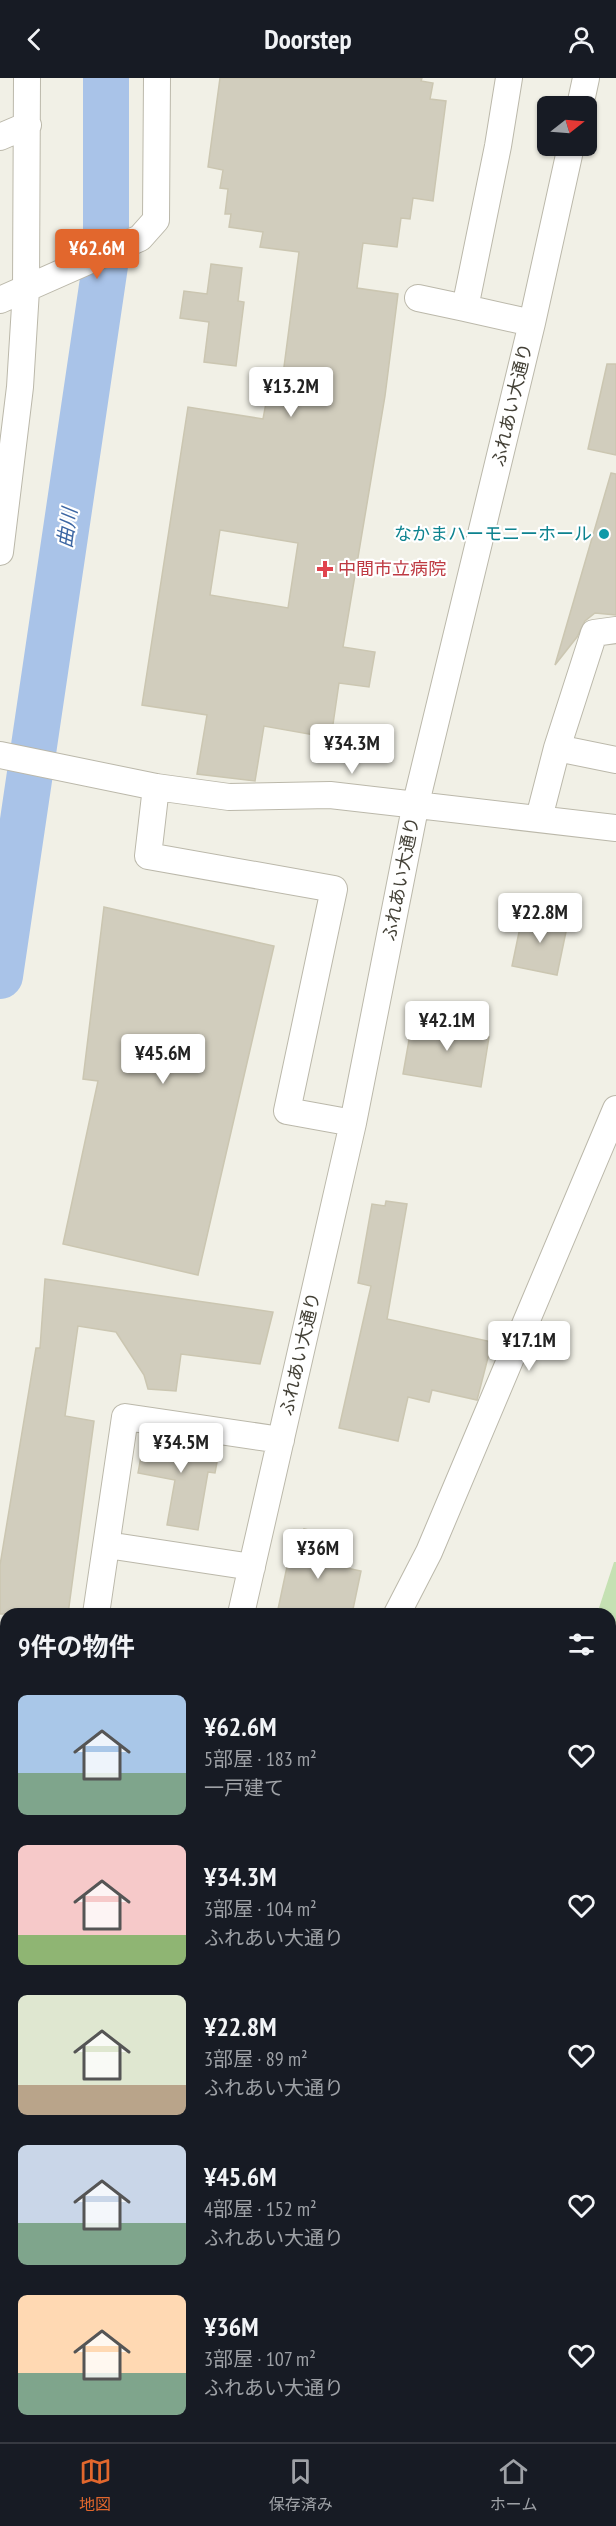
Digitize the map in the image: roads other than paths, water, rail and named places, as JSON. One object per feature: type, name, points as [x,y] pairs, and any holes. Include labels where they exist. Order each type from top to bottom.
[{"type":"street","points":[[0,552],[32,286],[27,78]]},
{"type":"street","points":[[0,300],[140,238],[156,220],[157,78]]},
{"type":"street","points":[[465,308],[498,146],[509,78]]},
{"type":"street","points":[[582,96],[586,78]]},
{"type":"street","points":[[0,137],[28,125]]},
{"type":"street","name":"ふれあい大通り","points":[[242,1608],[352,1122],[416,803],[532,323],[569,156]]},
{"type":"street","points":[[418,298],[532,323]]},
{"type":"street","points":[[539,818],[557,748],[594,633],[616,630]]},
{"type":"street","points":[[557,748],[616,760]]},
{"type":"street","points":[[0,755],[156,787],[229,797],[330,795],[416,803],[616,828]]},
{"type":"street","points":[[156,787],[148,856],[334,889],[287,1110],[352,1122]]},
{"type":"street","points":[[400,1608],[433,1541],[616,1109]]},
{"type":"street","points":[[97,1608],[125,1418],[280,1440]]},
{"type":"street","points":[[107,1545],[252,1567]]},
{"type":"waterway","name":"曲川","points":[[0,976],[106,259],[106,78]]},
{"type":"place","name":"なかまハーモニーホール","points":[[604,534]]},
{"type":"place","name":"中間市立病院","points":[[325,569]]}]
